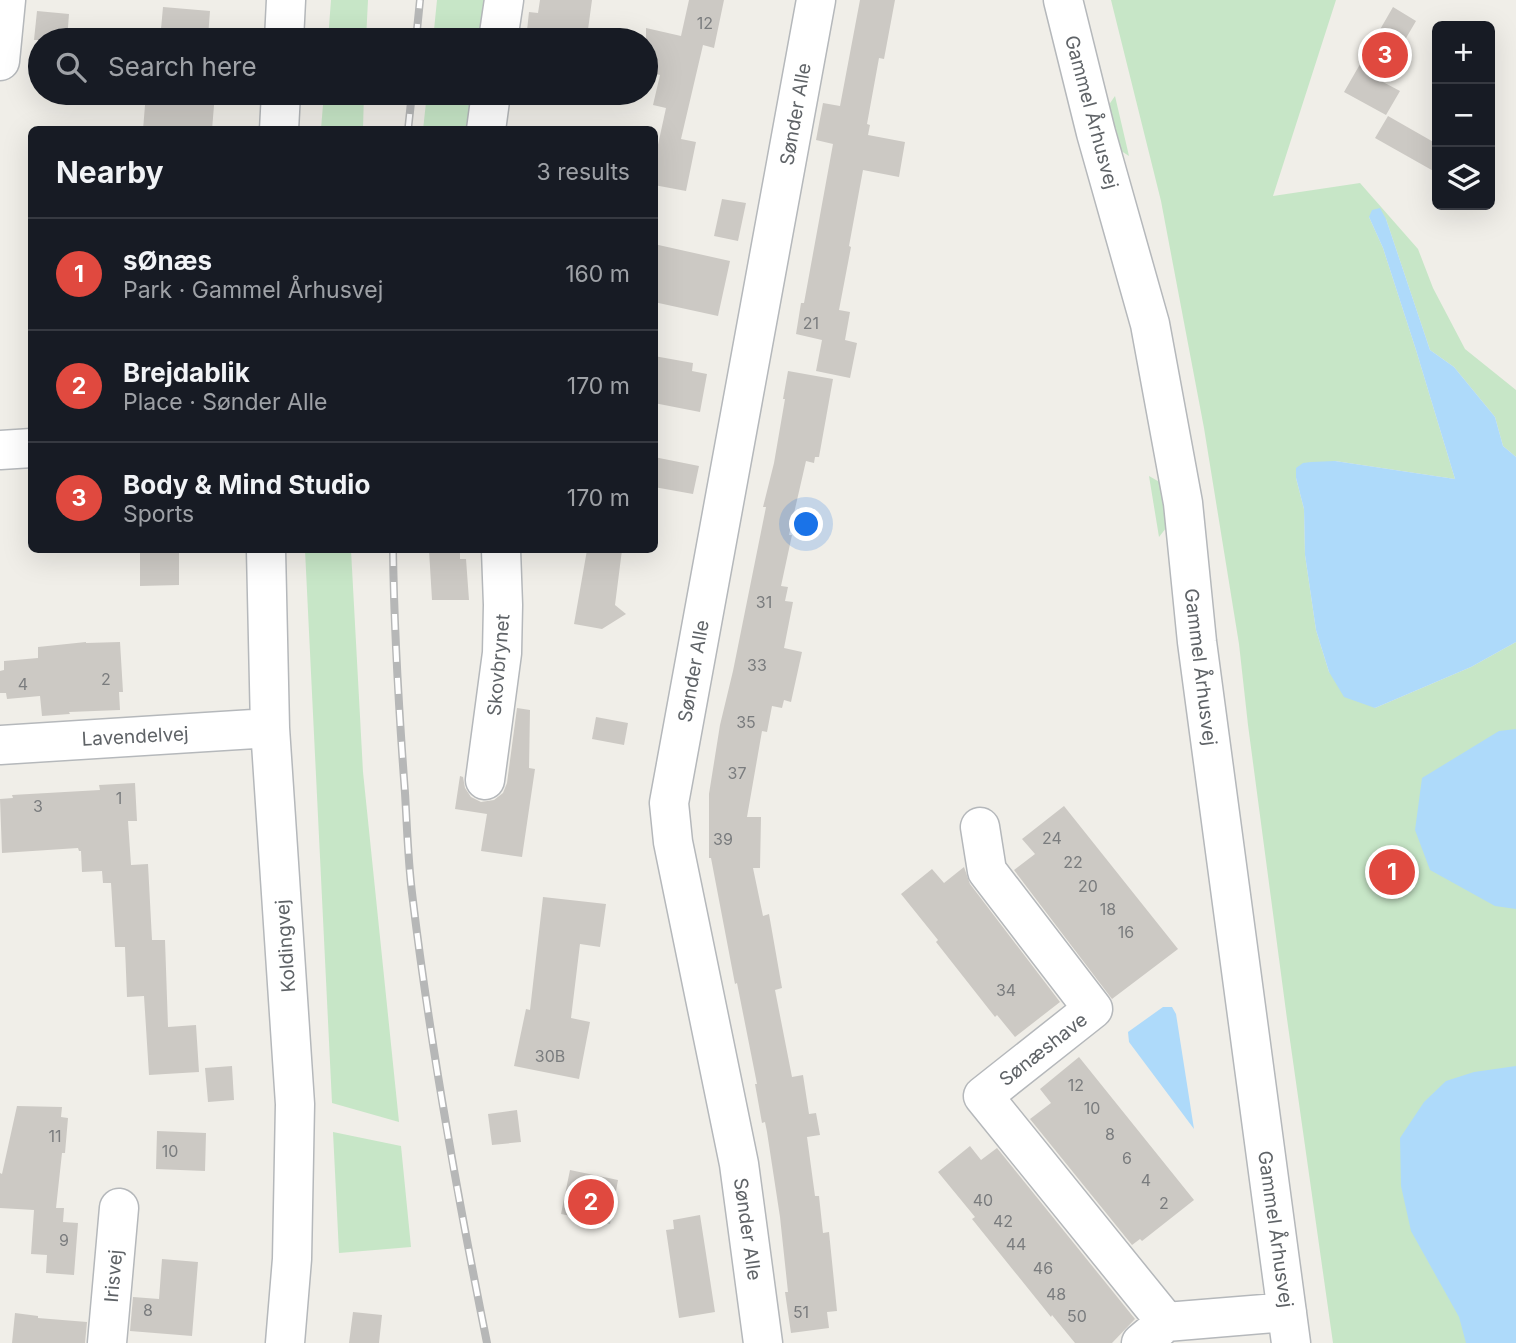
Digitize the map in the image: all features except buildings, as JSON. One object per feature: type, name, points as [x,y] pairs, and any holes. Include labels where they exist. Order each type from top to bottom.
[{"type":"street","points":[[0,61],[6,0]]},
{"type":"street","points":[[285,28],[286,0]]},
{"type":"street","points":[[500,28],[504,0]]},
{"type":"street","name":"Sønder Alle","points":[[763,1343],[739,1164],[673,842],[669,803],[816,0]]},
{"type":"street","name":"Gammel Århusvej","points":[[1063,0],[1090,111],[1154,344],[1180,486],[1197,642],[1289,1327]]},
{"type":"street","points":[[1086,0],[1109,93],[1090,111]]},
{"type":"street","points":[[279,126],[280,105]]},
{"type":"street","points":[[487,126],[489,105]]},
{"type":"street","points":[[0,450],[28,448]]},
{"type":"street","name":"Koldingvej","points":[[266,553],[270,728],[295,1104],[292,1259],[285,1343]]},
{"type":"street","name":"Skovbrynet","points":[[485,780],[502,653],[501,553]]},
{"type":"street","name":"Lavendelvej","points":[[0,745],[270,728]]},
{"type":"street","name":"Sønæshave","points":[[980,827],[987,871],[1093,1009],[983,1096],[1154,1333],[1289,1327]]},
{"type":"street","name":"Irisvej","points":[[107,1343],[119,1208]]},
{"type":"green space","points":[[331,0],[368,0],[367,28],[329,28]]},
{"type":"green space","points":[[437,0],[489,0],[485,28],[434,28]]},
{"type":"green space","points":[[1111,0],[1336,0],[1273,196],[1360,183],[1418,249],[1433,288],[1465,349],[1516,390],[1516,457],[1503,446],[1495,417],[1454,367],[1430,350],[1386,219],[1369,217],[1383,248],[1455,479],[1335,461],[1296,478],[1304,509],[1305,555],[1316,630],[1329,672],[1375,708],[1471,667],[1516,642],[1516,1343],[1333,1343],[1287,1019],[1239,644],[1204,428],[1161,201]]},
{"type":"green space","points":[[1115,96],[1129,156],[1115,147],[1106,109]]},
{"type":"green space","points":[[323,105],[364,105],[363,126],[321,126]]},
{"type":"green space","points":[[426,105],[473,105],[470,126],[423,126]]},
{"type":"green space","points":[[1149,476],[1163,484],[1170,523],[1159,537]]},
{"type":"green space","points":[[305,553],[351,553],[363,772],[399,1122],[332,1103]]},
{"type":"green space","points":[[333,1132],[401,1146],[411,1247],[339,1253]]},
{"type":"water","points":[[1380,208],[1430,350],[1454,367],[1495,417],[1503,446],[1516,457],[1516,642],[1471,667],[1375,708],[1344,697],[1329,672],[1316,630],[1305,555],[1304,509],[1296,468],[1303,463],[1335,461],[1455,479],[1383,248],[1369,217],[1372,210]]},
{"type":"water","points":[[1516,729],[1516,909],[1495,906],[1430,870],[1415,830],[1422,778],[1499,731]]},
{"type":"water","points":[[1163,1007],[1172,1007],[1176,1014],[1194,1129],[1129,1042],[1128,1032]]},
{"type":"water","points":[[1516,1066],[1516,1343],[1466,1343],[1459,1317],[1411,1231],[1401,1186],[1400,1138],[1424,1102],[1446,1081],[1474,1072]]},
{"type":"railway","points":[[417,28],[420,0]]},
{"type":"railway","points":[[408,126],[411,105]]},
{"type":"railway","points":[[393,553],[397,672],[412,893],[445,1119],[487,1343]]},
{"type":"place","name":"Body & Mind Studio","points":[[1385,55]]},
{"type":"place","name":"sØnæs","points":[[1392,872]]},
{"type":"place","name":"Brejdablik","points":[[591,1202]]}]
